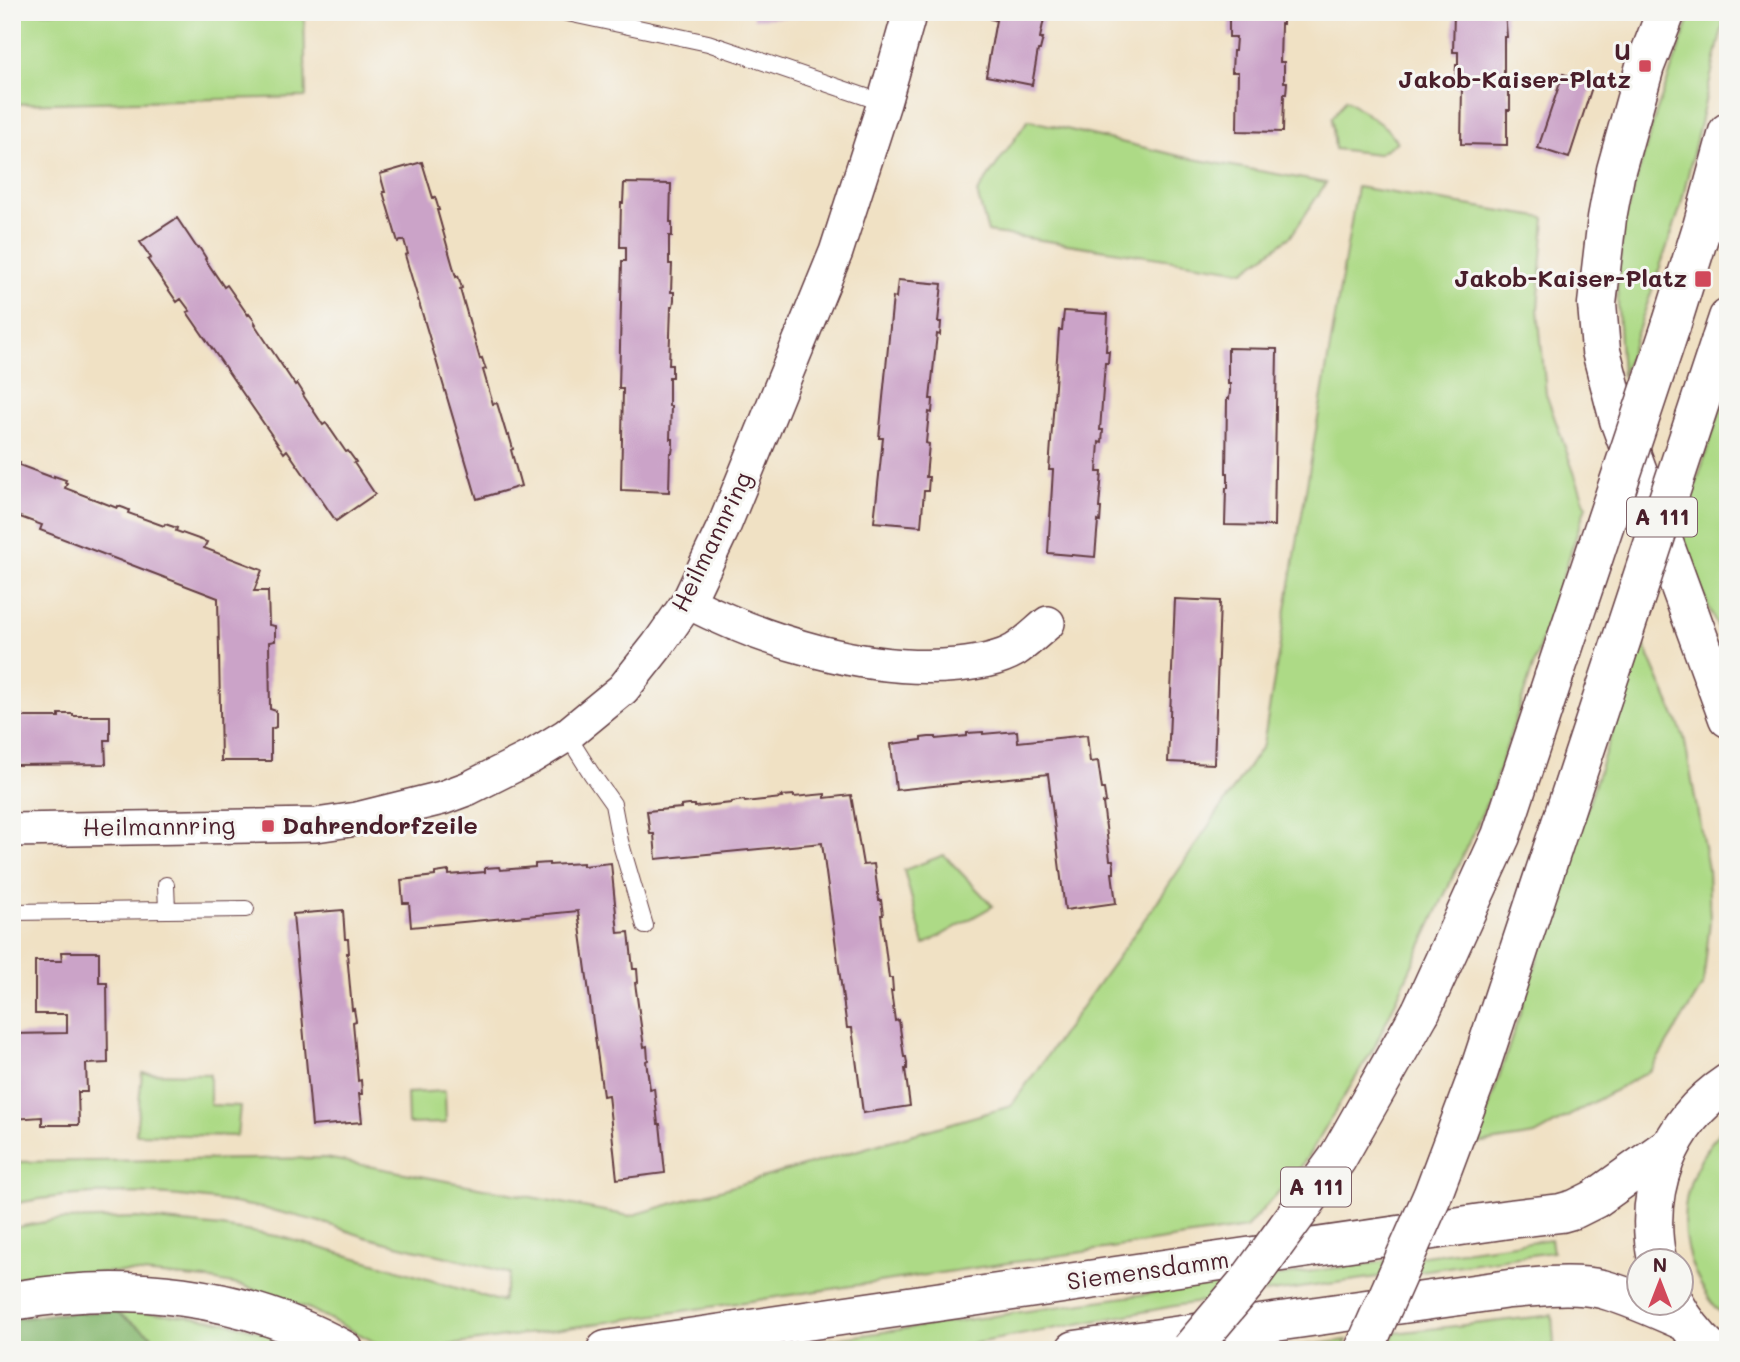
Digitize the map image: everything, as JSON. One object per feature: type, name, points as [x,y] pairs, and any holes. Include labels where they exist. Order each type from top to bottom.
[{"type":"main road","points":[[1666,12],[1645,66],[1616,170],[1609,206],[1597,304],[1601,351],[1619,420],[1728,718]]},
{"type":"main road","name":"A 111","points":[[1190,1350],[1248,1281],[1337,1159],[1421,1011],[1501,836],[1682,293],[1728,132]]},
{"type":"main road","name":"A 111","points":[[1364,1350],[1433,1194],[1476,1077],[1724,330]]},
{"type":"main road","points":[[1654,1246],[1653,1209],[1657,1184],[1672,1144],[1685,1123],[1705,1100],[1727,1082]]},
{"type":"main road","name":"Siemensdamm","points":[[606,1350],[1561,1213],[1595,1199],[1672,1144]]},
{"type":"main road","points":[[1075,1350],[1496,1291],[1570,1285],[1624,1296]]},
{"type":"main road","points":[[12,1301],[82,1292],[158,1293],[203,1299],[290,1324],[344,1350]]},
{"type":"main road","points":[[1682,1316],[1696,1336],[1711,1350]]},
{"type":"street","name":"Heilmannring","points":[[12,830],[316,825],[419,805],[469,788],[531,757],[567,735],[622,689],[688,602],[724,526],[836,253],[884,103],[907,13]]},
{"type":"street","points":[[688,602],[776,639],[816,651],[863,661],[925,667],[981,663],[1014,651],[1048,623]]},
{"type":"lane","points":[[562,12],[708,43],[884,103]]},
{"type":"lane","points":[[567,735],[613,804],[620,841],[645,926]]},
{"type":"lane","points":[[166,885],[166,910]]},
{"type":"lane","points":[[12,912],[246,909]]},
{"type":"green space","points":[[12,12],[304,12],[306,97],[12,104]]},
{"type":"green space","points":[[1692,12],[1726,12],[1680,209],[1622,377],[1617,289],[1623,226],[1655,116]]},
{"type":"green space","points":[[1346,99],[1386,128],[1397,142],[1378,154],[1335,149],[1332,118]]},
{"type":"green space","points":[[1028,120],[1188,158],[1326,183],[1291,236],[1244,271],[988,232],[977,193]]},
{"type":"green space","points":[[1357,187],[1545,218],[1538,309],[1546,394],[1586,506],[1491,794],[1375,1046],[1302,1166],[1246,1228],[417,1350],[383,1350],[371,1340],[310,1309],[243,1286],[206,1279],[130,1272],[50,1273],[12,1279],[12,1228],[56,1220],[137,1218],[282,1237],[502,1302],[510,1274],[282,1213],[205,1199],[128,1193],[89,1194],[12,1204],[12,1162],[326,1158],[630,1216],[1011,1106],[1164,892],[1263,745]]},
{"type":"green space","points":[[1728,387],[1728,653],[1678,538]]},
{"type":"green space","points":[[1642,640],[1684,737],[1708,869],[1710,921],[1703,985],[1651,1070],[1535,1135],[1477,1144]]},
{"type":"green space","points":[[944,855],[993,906],[924,945],[904,870]]},
{"type":"green space","points":[[142,1073],[210,1074],[210,1105],[240,1106],[237,1136],[136,1134]]},
{"type":"green space","points":[[445,1091],[446,1123],[408,1124],[407,1093]]},
{"type":"green space","points":[[1728,1123],[1728,1321],[1709,1298],[1695,1273],[1694,1246],[1687,1246],[1684,1222],[1687,1196],[1695,1171],[1709,1146]]},
{"type":"green space","points":[[1551,1239],[1553,1252],[1180,1305],[939,1350],[759,1350],[1181,1289]]},
{"type":"green space","points":[[107,1311],[207,1319],[247,1327],[307,1350],[12,1350]]},
{"type":"green space","points":[[114,1311],[151,1335],[158,1350],[12,1350],[12,1319]]},
{"type":"green space","points":[[1552,1315],[1554,1345],[1513,1350],[1387,1350],[1395,1333]]},
{"type":"green space","points":[[1347,1340],[1342,1350],[1273,1350]]},
{"type":"building","points":[[753,12],[804,12],[804,17],[753,19]]},
{"type":"building","points":[[991,12],[1040,12],[1039,18],[1044,19],[1040,38],[1043,38],[1038,50],[1032,85],[986,76],[996,20],[990,19]]},
{"type":"building","points":[[1229,12],[1283,12],[1280,62],[1284,62],[1284,82],[1287,82],[1283,132],[1237,131],[1238,72],[1232,72],[1236,37],[1229,37]]},
{"type":"building","points":[[1454,12],[1505,12],[1507,37],[1504,37],[1504,78],[1508,78],[1510,96],[1510,110],[1507,110],[1507,145],[1461,144],[1462,87],[1455,87],[1458,52],[1453,52]]},
{"type":"building","points":[[1563,74],[1593,84],[1569,158],[1538,148]]},
{"type":"building","points":[[422,162],[439,210],[456,277],[458,276],[462,288],[460,289],[480,359],[482,358],[486,369],[483,370],[493,404],[497,403],[507,436],[509,435],[521,486],[477,499],[405,255],[408,254],[404,240],[398,242],[380,174]]},
{"type":"building","points":[[624,183],[671,184],[672,236],[669,236],[669,264],[672,264],[671,292],[674,292],[674,300],[671,306],[669,365],[672,365],[672,377],[669,377],[669,406],[670,439],[673,439],[673,446],[670,453],[669,492],[621,490],[623,389],[619,389],[622,261],[626,261],[626,247],[620,247]]},
{"type":"building","points":[[177,218],[224,287],[227,285],[253,319],[323,425],[326,423],[356,462],[354,463],[375,494],[336,521],[287,450],[284,453],[187,312],[190,311],[181,299],[177,302],[148,260],[151,258],[140,242]]},
{"type":"building","points":[[898,280],[942,284],[938,322],[941,322],[940,335],[937,334],[930,399],[933,399],[932,413],[929,412],[926,443],[929,444],[926,477],[929,477],[928,491],[924,491],[921,526],[874,522],[883,438],[879,438],[893,297],[896,298]]},
{"type":"building","points":[[1064,311],[1108,314],[1106,351],[1109,351],[1108,363],[1105,363],[1100,430],[1103,430],[1102,443],[1099,442],[1097,472],[1102,472],[1101,508],[1095,557],[1048,553],[1053,470],[1049,470],[1059,330],[1062,330]]},
{"type":"building","points":[[1228,348],[1277,349],[1274,526],[1225,525],[1228,488],[1227,399],[1230,391]]},
{"type":"building","points":[[12,460],[54,478],[66,480],[65,488],[117,508],[124,508],[129,510],[128,513],[164,526],[165,524],[177,528],[176,531],[207,542],[204,548],[262,570],[254,591],[268,591],[269,625],[275,626],[275,641],[269,642],[270,709],[276,711],[276,727],[271,729],[271,761],[221,761],[218,598],[40,530],[42,525],[12,514]]},
{"type":"building","points":[[1175,599],[1220,601],[1214,764],[1168,762]]},
{"type":"building","points":[[59,714],[110,716],[110,740],[105,740],[106,764],[12,765],[12,715],[59,717]]},
{"type":"building","points":[[1017,731],[1018,742],[1087,735],[1090,762],[1098,761],[1104,789],[1106,802],[1103,803],[1110,860],[1113,860],[1114,866],[1112,873],[1116,903],[1065,910],[1048,774],[896,790],[891,744],[929,737],[936,739],[967,736],[967,733]]},
{"type":"building","points":[[825,794],[825,798],[851,795],[863,865],[874,864],[882,907],[889,978],[892,978],[895,1021],[899,1020],[907,1063],[905,1069],[910,1106],[863,1113],[852,1028],[847,1028],[822,843],[656,859],[654,834],[650,834],[647,811],[782,798],[781,796]]},
{"type":"building","points":[[549,863],[583,863],[583,866],[611,863],[618,933],[629,932],[633,969],[637,969],[638,982],[635,983],[644,1047],[647,1046],[650,1089],[654,1088],[660,1124],[665,1173],[617,1179],[608,1095],[603,1096],[578,911],[411,927],[409,903],[403,903],[401,880],[435,876],[435,873],[449,871],[449,875],[485,872],[485,868],[499,867],[500,870]]},
{"type":"building","points":[[343,910],[345,939],[348,939],[352,1010],[354,1009],[356,1021],[353,1022],[358,1081],[361,1080],[362,1094],[359,1094],[362,1122],[312,1126],[293,914]]},
{"type":"building","points":[[61,952],[99,952],[99,983],[107,983],[108,1063],[86,1064],[87,1092],[78,1092],[79,1125],[42,1125],[42,1117],[13,1119],[12,1034],[67,1033],[67,1014],[35,1014],[35,961],[62,961]]},
{"type":"place","name":"U Jakob-Kaiser-Platz","points":[[1645,66]]},
{"type":"place","name":"Jakob-Kaiser-Platz","points":[[1703,279]]},
{"type":"place","name":"Dahrendorfzeile","points":[[268,826]]}]
